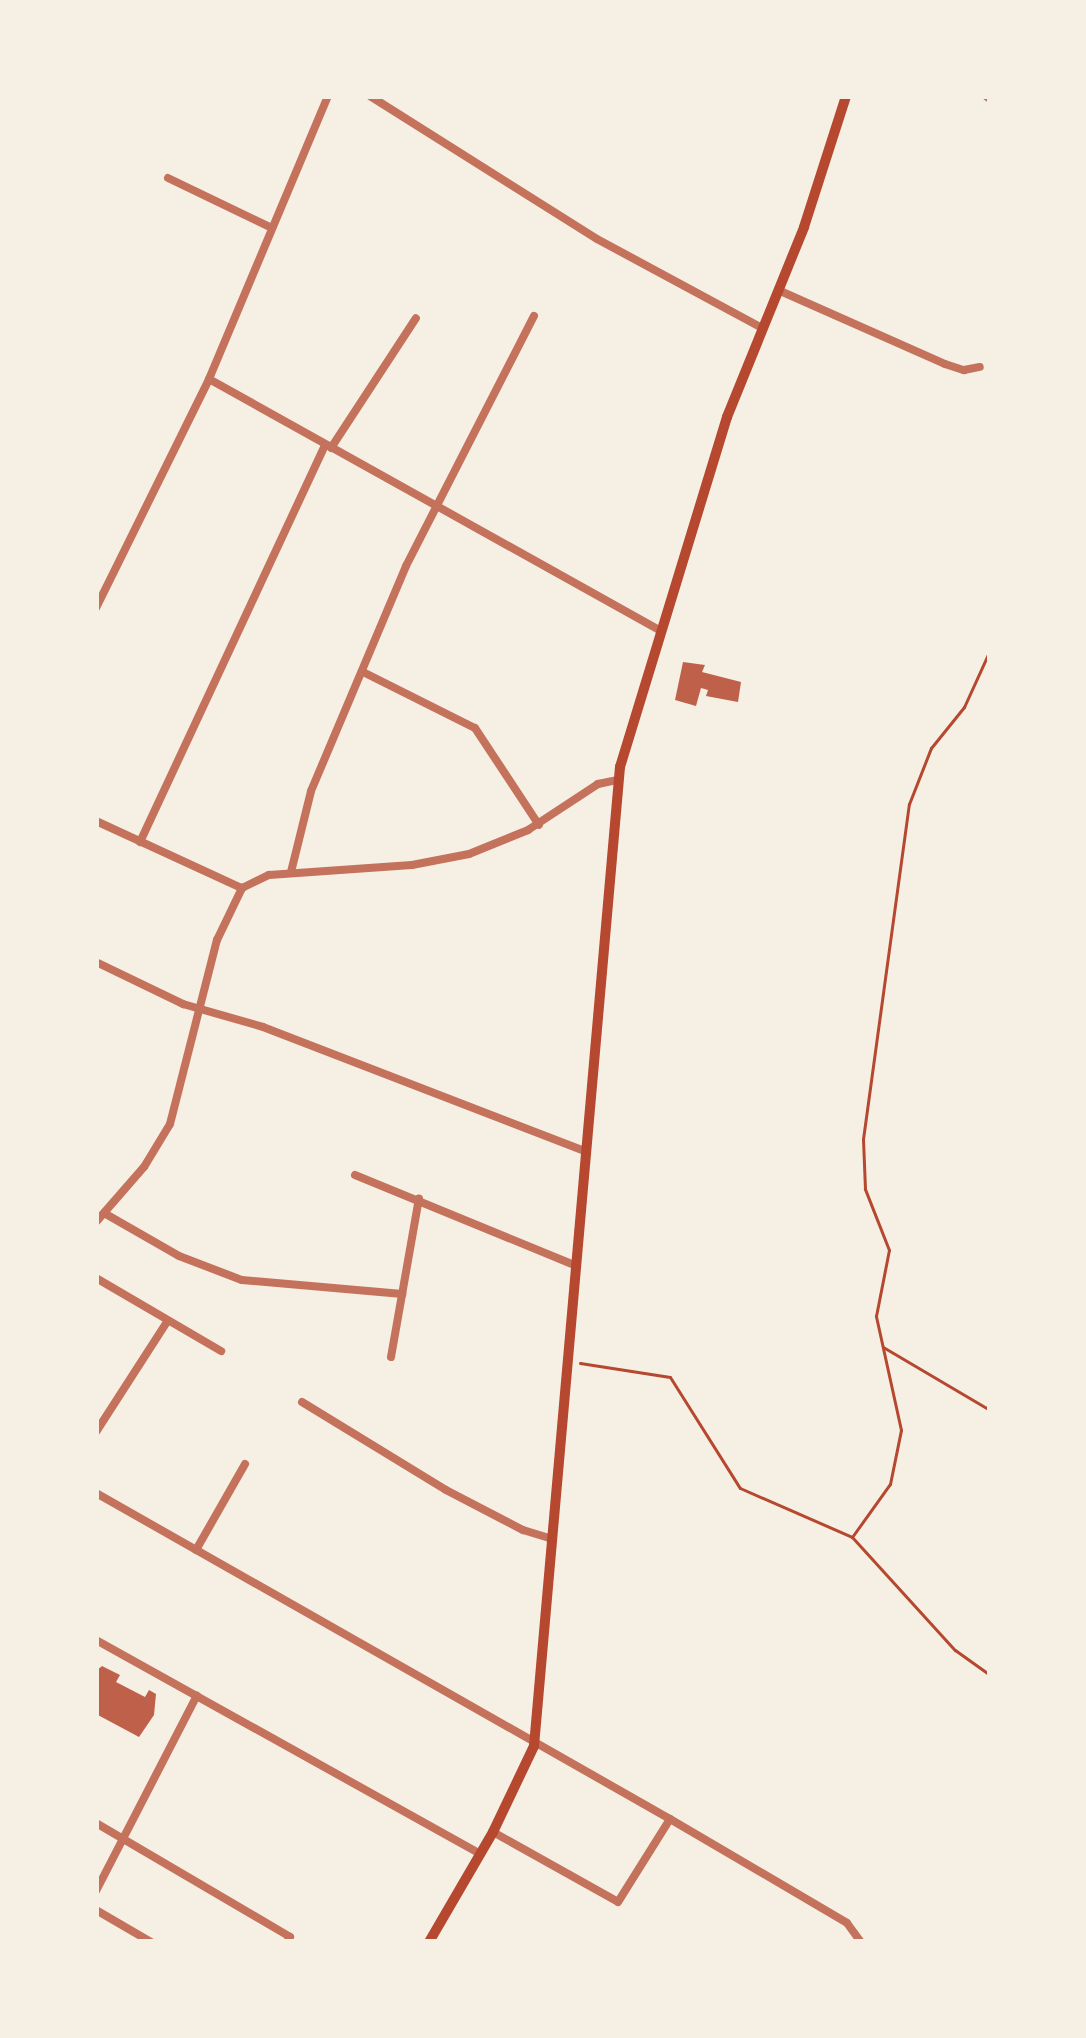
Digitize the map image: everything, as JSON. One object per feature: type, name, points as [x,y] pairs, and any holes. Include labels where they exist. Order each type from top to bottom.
[{"type":"main road","points":[[436,1939],[534,1746],[617,780],[721,434],[846,96]]},
{"type":"street","points":[[96,608],[208,379],[328,96]]},
{"type":"street","points":[[370,96],[596,238],[762,328]]},
{"type":"street","points":[[168,178],[272,228]]},
{"type":"street","points":[[778,290],[945,364],[964,370],[980,367]]},
{"type":"street","points":[[291,872],[306,806],[433,506],[533,316]]},
{"type":"street","points":[[140,842],[328,447],[416,318]]},
{"type":"street","points":[[208,379],[661,632]]},
{"type":"street","points":[[363,672],[475,728],[538,824]]},
{"type":"street","points":[[96,1222],[166,1133],[228,908],[242,888],[291,872],[448,859],[538,824],[598,784],[617,780]]},
{"type":"street","points":[[96,821],[242,888]]},
{"type":"street","points":[[96,962],[198,1008],[263,1027],[584,1150]]},
{"type":"street","points":[[355,1175],[574,1265]]},
{"type":"street","points":[[391,1358],[419,1198]]},
{"type":"street","points":[[104,1214],[179,1256],[242,1280],[402,1294]]},
{"type":"street","points":[[96,1278],[221,1351]]},
{"type":"street","points":[[96,1432],[167,1322]]},
{"type":"street","points":[[302,1402],[446,1490],[523,1530],[552,1539]]},
{"type":"street","points":[[196,1550],[245,1464]]},
{"type":"street","points":[[98,1498],[670,1819],[847,1924],[861,1942]]},
{"type":"street","points":[[96,1640],[480,1854]]},
{"type":"street","points":[[96,1891],[197,1695]]},
{"type":"street","points":[[493,1832],[616,1902],[626,1898],[670,1819]]},
{"type":"street","points":[[96,1823],[288,1940]]},
{"type":"street","points":[[96,1910],[151,1942]]},
{"type":"path","points":[[852,1537],[890,1484],[901,1430],[876,1316],[889,1250],[865,1190],[863,1139],[909,804],[931,748],[964,707],[990,650]]},
{"type":"path","points":[[882,1346],[990,1410]]},
{"type":"path","points":[[566,1362],[670,1377],[740,1488],[852,1537],[956,1650],[990,1675]]},
{"type":"building","points":[[683,662],[705,665],[702,672],[741,682],[738,702],[706,696],[708,690],[701,688],[696,706],[675,700]]},
{"type":"building","points":[[102,1666],[120,1675],[116,1682],[145,1697],[149,1690],[156,1694],[154,1715],[139,1737],[96,1714],[96,1671]]}]
